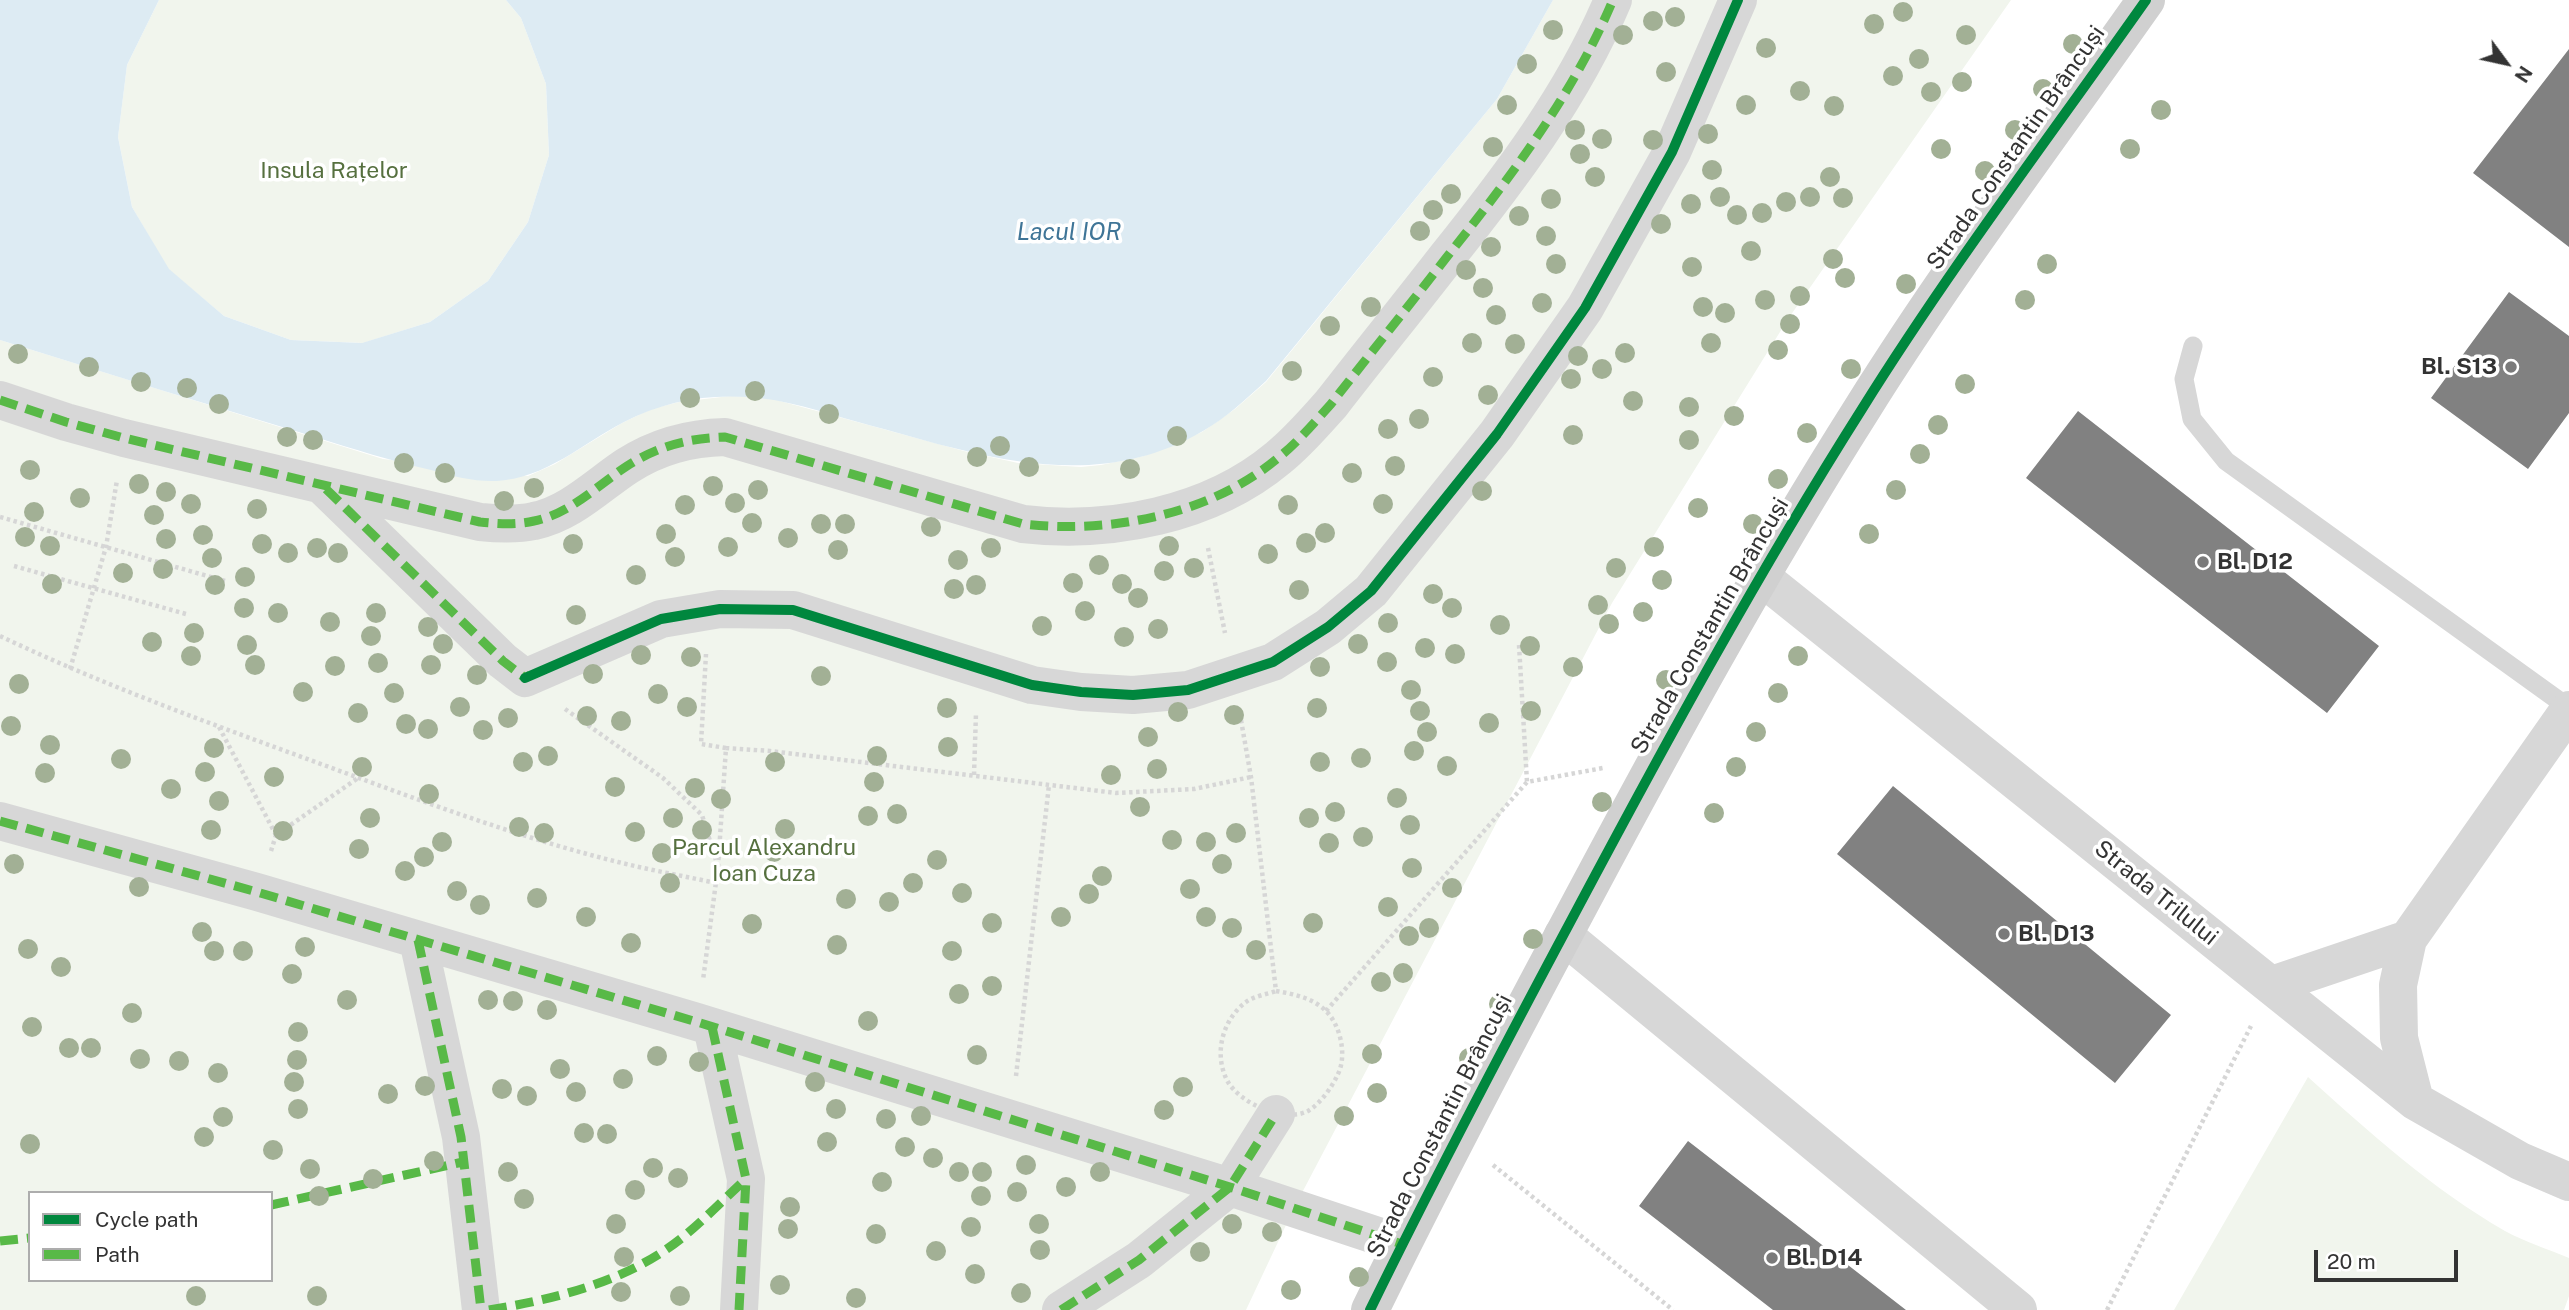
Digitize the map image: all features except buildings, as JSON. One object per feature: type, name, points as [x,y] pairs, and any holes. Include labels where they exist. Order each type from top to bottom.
[{"type":"main road","name":"Strada Constantin Brâncuși","points":[[1370,1310],[1457,1136],[1563,935],[1658,757],[1760,576],[1870,395],[2146,0]]},
{"type":"street","points":[[0,400],[124,438],[459,519],[502,524],[537,521],[555,514],[598,488],[628,465],[662,447],[699,438],[725,437],[1023,524],[1054,527],[1114,524],[1176,512],[1232,488],[1278,459],[1331,404],[1525,155],[1584,59],[1614,0]]},
{"type":"street","points":[[324,487],[503,661],[525,678],[661,619],[708,611],[793,610],[1032,685],[1080,692],[1133,695],[1188,690],[1233,676],[1273,662],[1328,627],[1371,591],[1497,434],[1586,308],[1666,164],[1738,0]]},
{"type":"street","name":"Strada Trilului","points":[[1760,576],[2415,1101],[2520,1161],[2569,1182]]},
{"type":"street","points":[[2415,1101],[2399,1038],[2398,985],[2408,939],[2569,709]]},
{"type":"street","points":[[0,821],[257,892],[705,1025],[1402,1244]]},
{"type":"street","points":[[1563,935],[2018,1310]]},
{"type":"street","points":[[2272,985],[2408,939]]},
{"type":"street","points":[[418,940],[460,1137],[481,1310]]},
{"type":"street","points":[[705,1025],[746,1179],[739,1310]]},
{"type":"street","points":[[1061,1310],[1139,1260],[1230,1188],[1276,1114]]},
{"type":"lane","points":[[2193,346],[2184,379],[2192,419],[2226,461],[2569,709]]},
{"type":"path","points":[[70,669],[106,547],[124,438]]},
{"type":"path","points":[[1199,503],[1251,777],[1276,991]]},
{"type":"path","points":[[0,517],[225,581]]},
{"type":"path","points":[[14,566],[186,614]]},
{"type":"path","points":[[708,611],[701,744],[1116,793],[1194,789],[1251,777]]},
{"type":"path","points":[[0,636],[70,669],[359,778],[517,832],[617,862],[716,883]]},
{"type":"path","points":[[1519,645],[1527,782]]},
{"type":"path","points":[[974,775],[978,667]]},
{"type":"path","points":[[525,678],[576,718],[663,778],[702,815],[718,867]]},
{"type":"path","points":[[219,727],[276,835],[359,778]]},
{"type":"path","points":[[705,1025],[726,748]]},
{"type":"path","points":[[1229,1084],[1220,1055],[1226,1025],[1247,1001],[1276,991],[1297,994],[1326,1011],[1527,782],[1658,757]]},
{"type":"path","points":[[1011,1121],[1049,785]]},
{"type":"path","points":[[2107,1310],[2272,985]]},
{"type":"path","points":[[1457,1136],[1672,1310]]},
{"type":"green space","name":"Insula Rațelor","points":[[159,0],[506,0],[521,18],[546,84],[549,155],[528,222],[488,281],[430,322],[363,343],[291,340],[224,316],[168,269],[132,207],[118,137],[127,65]]},
{"type":"green space","name":"Parcul Alexandru Ioan Cuza","points":[[1553,0],[2011,0],[1788,319],[1612,603],[1294,1208],[1246,1310],[0,1310],[0,340],[383,459],[528,476],[555,464],[622,423],[651,409],[679,402],[730,396],[769,398],[1018,463],[1081,467],[1101,465],[1144,456],[1202,432],[1235,409],[1266,382],[1497,99]]},
{"type":"green space","points":[[2308,1077],[2378,1139],[2452,1197],[2505,1231],[2569,1258],[2569,1296],[2564,1310],[2174,1310]]},
{"type":"water","name":"Lacul IOR","points":[[0,0],[159,0],[127,65],[118,137],[132,207],[169,269],[224,316],[291,340],[362,343],[430,322],[488,281],[528,222],[549,155],[546,84],[521,18],[506,0],[1553,0],[1497,99],[1266,381],[1211,426],[1160,451],[1118,462],[1075,465],[1031,463],[945,446],[789,403],[761,398],[715,397],[653,409],[624,422],[548,467],[515,479],[489,481],[472,480],[373,455],[0,340]]},
{"type":"marked path","points":[[0,400],[124,438],[480,522],[514,524],[547,517],[572,506],[627,466],[650,453],[686,441],[725,437],[1023,524],[1090,526],[1158,516],[1222,494],[1251,478],[1278,458],[1331,404],[1493,197],[1538,135],[1579,69],[1613,0]]},
{"type":"marked path","points":[[326,489],[503,661],[525,678],[530,675]]},
{"type":"marked path","points":[[0,821],[257,892],[697,1022],[1230,1187],[1402,1244]]},
{"type":"marked path","points":[[418,940],[461,1137],[481,1310]]},
{"type":"marked path","points":[[712,1027],[746,1179],[739,1310]]},
{"type":"marked path","points":[[1061,1310],[1139,1260],[1230,1187],[1276,1114]]},
{"type":"marked path","points":[[273,1205],[463,1162]]},
{"type":"marked path","points":[[489,1310],[566,1294],[616,1277],[662,1252],[683,1237],[746,1179]]},
{"type":"marked path","points":[[0,1241],[28,1238]]},
{"type":"cycle path","points":[[525,678],[661,619],[720,609],[793,610],[1032,685],[1081,692],[1133,695],[1188,690],[1273,662],[1328,627],[1371,591],[1497,434],[1585,308],[1672,152],[1738,0]]},
{"type":"cycle path","points":[[1370,1310],[1470,1112],[1608,851],[1713,659],[1786,533],[1930,305],[2146,0]]},
{"type":"place","name":"Bl. S13","points":[[2511,367]]},
{"type":"place","name":"Bl. D12","points":[[2203,562]]},
{"type":"place","name":"Bl. D13","points":[[2004,934]]},
{"type":"place","name":"Bl. D14","points":[[1772,1258]]}]
